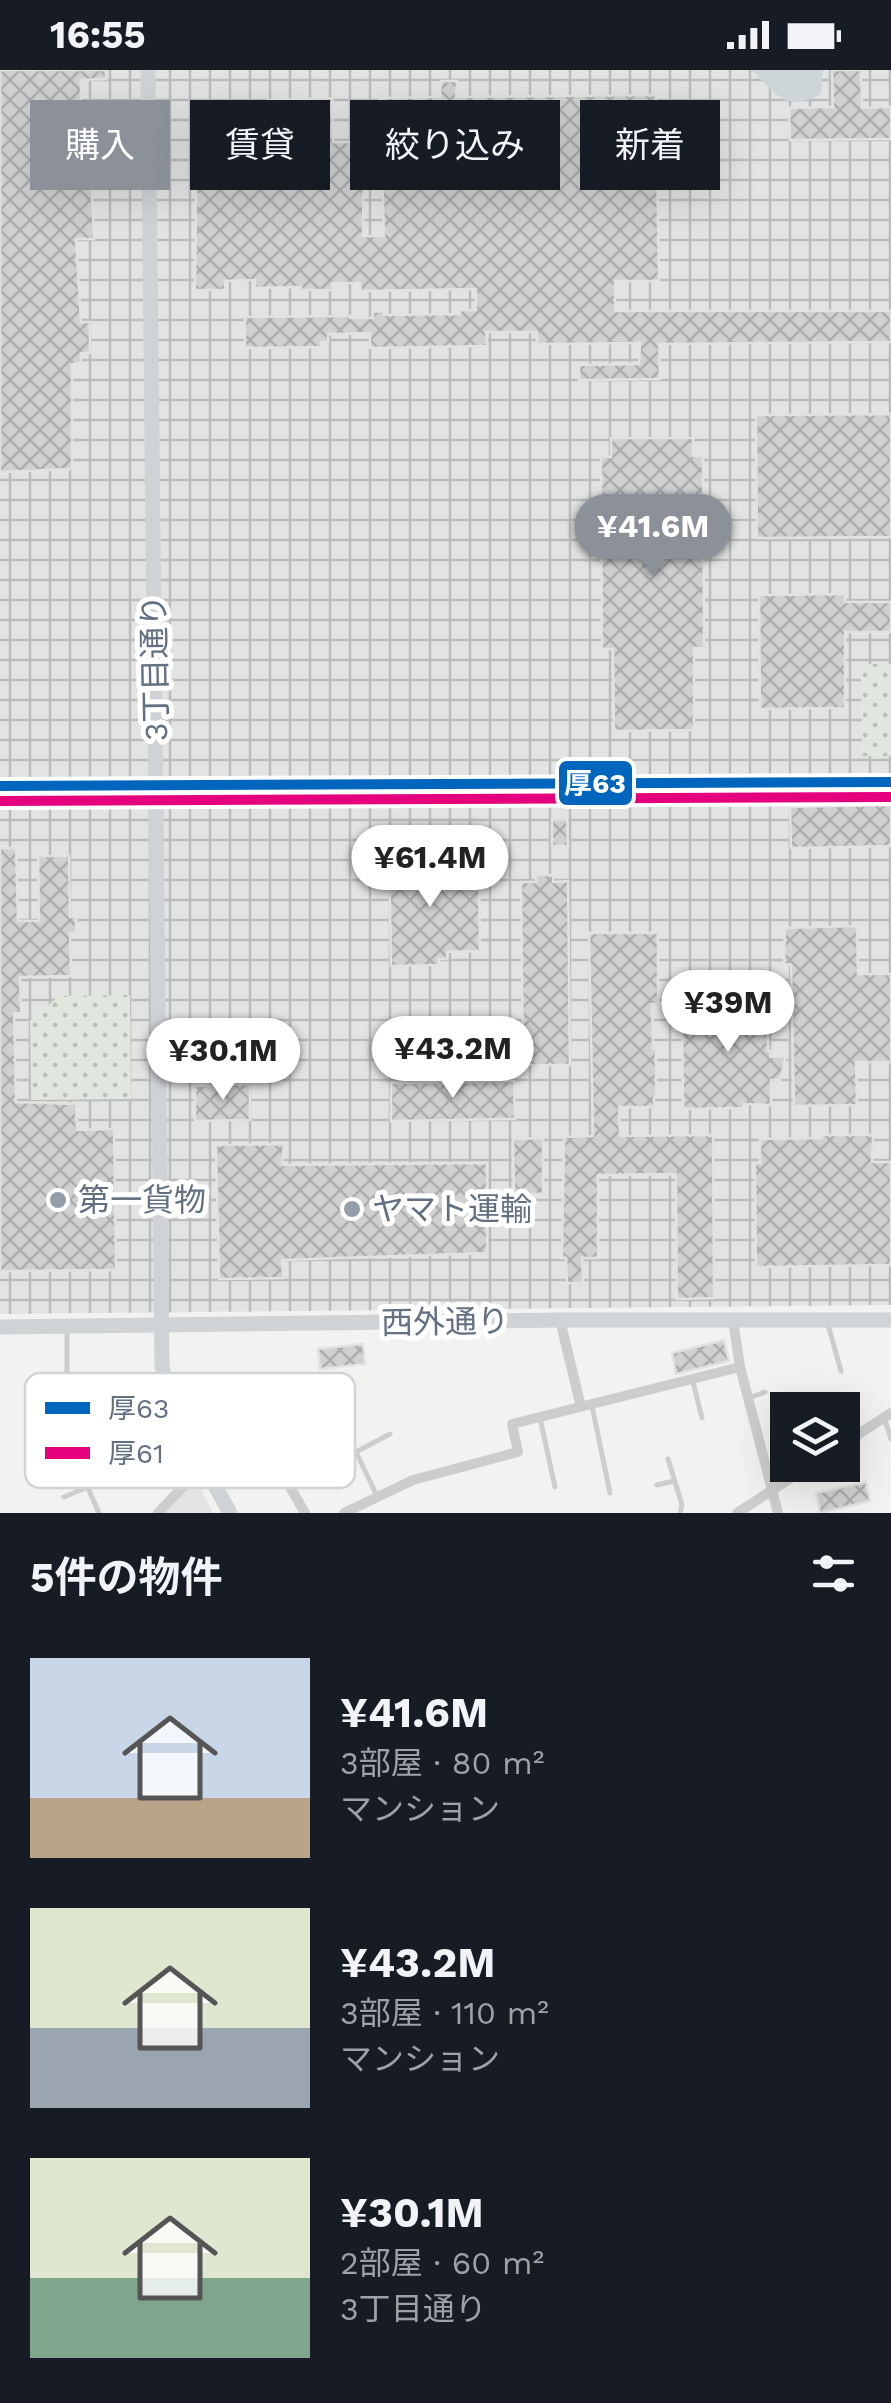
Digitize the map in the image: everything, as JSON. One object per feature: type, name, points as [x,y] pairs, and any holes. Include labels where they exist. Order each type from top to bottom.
[{"type":"street","name":"3丁目通り","points":[[148,70],[163,1373]]},
{"type":"street","points":[[0,786],[891,782]]},
{"type":"street","points":[[560,1320],[587,1406]]},
{"type":"street","points":[[733,1320],[740,1367],[778,1513]]},
{"type":"street","name":"西外通り","points":[[0,1328],[891,1320]]},
{"type":"street","points":[[344,1513],[413,1480],[499,1462],[518,1452],[512,1424],[740,1367]]},
{"type":"street","points":[[860,1433],[888,1415]]},
{"type":"street","points":[[737,1513],[785,1482]]},
{"type":"street","points":[[158,1513],[182,1488]]},
{"type":"street","name":"3丁目通り","points":[[217,1488],[230,1513]]},
{"type":"street","points":[[291,1488],[305,1513]]},
{"type":"lane","points":[[827,1320],[841,1371]]},
{"type":"lane","points":[[66,1327],[67,1373]]},
{"type":"lane","points":[[692,1380],[702,1418]]},
{"type":"lane","points":[[748,1398],[765,1392]]},
{"type":"lane","points":[[587,1406],[610,1493]]},
{"type":"lane","points":[[888,1415],[891,1439]]},
{"type":"lane","points":[[540,1418],[555,1487]]},
{"type":"lane","points":[[376,1428],[382,1438]]},
{"type":"lane","points":[[377,1496],[356,1452],[390,1434]]},
{"type":"lane","points":[[668,1459],[682,1505],[680,1513]]},
{"type":"lane","points":[[550,1468],[561,1465]]},
{"type":"lane","points":[[605,1470],[615,1468]]},
{"type":"lane","points":[[657,1486],[674,1481]]},
{"type":"lane","points":[[64,1498],[86,1488]]},
{"type":"lane","points":[[89,1488],[98,1503],[98,1513]]},
{"type":"shaded area","points":[[0,70],[891,70],[891,1305],[0,1314]]},
{"type":"shaded area","points":[[752,70],[823,70],[821,94],[790,101],[775,93]]},
{"type":"shaded area","points":[[861,664],[891,664],[891,756],[862,756]]},
{"type":"shaded area","points":[[130,995],[131,1099],[31,1100],[30,1021],[59,996]]},
{"type":"shaded area","points":[[188,1488],[200,1488],[213,1513],[162,1513]]},
{"type":"building","points":[[0,70],[106,70],[106,79],[81,80],[81,100],[30,100],[30,190],[92,190],[94,239],[76,239],[81,322],[90,322],[90,353],[81,353],[81,363],[72,364],[72,469],[0,472]]},
{"type":"building","points":[[832,70],[861,70],[862,108],[891,107],[891,139],[790,140],[789,108],[833,107]]},
{"type":"building","points":[[441,81],[457,81],[456,97],[656,95],[656,100],[580,100],[580,190],[658,190],[659,281],[615,281],[615,311],[891,311],[891,342],[659,344],[660,379],[579,380],[579,365],[639,364],[640,343],[537,344],[537,332],[486,332],[487,346],[370,348],[370,333],[328,334],[328,342],[321,342],[321,347],[245,348],[245,317],[373,318],[373,312],[383,311],[383,315],[460,314],[460,310],[476,310],[476,289],[361,291],[360,283],[332,283],[332,290],[301,290],[255,288],[255,280],[225,281],[225,290],[195,290],[196,190],[330,190],[330,100],[268,100],[332,98],[333,142],[350,142],[350,190],[363,190],[363,236],[384,236],[383,190],[560,190],[560,100],[380,98],[440,97]]},
{"type":"building","points":[[891,414],[891,537],[757,538],[756,415]]},
{"type":"building","points":[[611,438],[693,438],[693,456],[703,456],[704,648],[694,648],[694,730],[614,731],[613,649],[602,649],[601,457],[611,457]]},
{"type":"building","points":[[845,594],[845,602],[891,602],[891,632],[845,632],[845,708],[760,709],[759,595]]},
{"type":"building","points":[[891,805],[891,846],[791,848],[790,807]]},
{"type":"building","points":[[552,819],[567,819],[568,846],[552,846]]},
{"type":"building","points":[[0,848],[16,848],[18,921],[39,921],[38,856],[69,856],[70,917],[76,917],[76,933],[70,933],[71,976],[20,977],[21,1013],[14,1013],[16,1102],[76,1104],[77,1130],[114,1129],[116,1270],[0,1271]]},
{"type":"building","points":[[437,848],[438,877],[479,876],[480,951],[447,952],[447,959],[439,959],[439,965],[391,966],[389,849]]},
{"type":"building","points":[[536,875],[553,875],[553,882],[568,881],[570,1065],[523,1065],[521,882],[536,882]]},
{"type":"building","points":[[857,926],[858,974],[891,974],[891,1062],[856,1062],[857,1105],[794,1106],[791,965],[784,964],[785,928]]},
{"type":"building","points":[[589,933],[658,933],[658,1004],[652,1004],[656,1049],[654,1107],[619,1107],[620,1136],[713,1135],[714,1298],[677,1299],[676,1174],[598,1175],[598,1258],[582,1258],[583,1283],[567,1283],[566,1258],[562,1258],[564,1137],[593,1136]]},
{"type":"building","points":[[758,991],[760,1009],[767,1009],[768,1051],[771,1057],[786,1056],[780,1080],[771,1080],[771,1105],[685,1109],[682,1011],[721,1010],[721,993]]},
{"type":"building","points":[[514,1081],[515,1119],[391,1121],[391,1083]]},
{"type":"building","points":[[250,1084],[250,1120],[195,1121],[195,1086]]},
{"type":"building","points":[[873,1135],[872,1162],[891,1162],[891,1265],[756,1267],[755,1163],[760,1163],[760,1139]]},
{"type":"building","points":[[543,1138],[543,1194],[514,1194],[513,1139]]},
{"type":"building","name":"ヤマト運輸","points":[[284,1144],[282,1165],[487,1163],[487,1253],[282,1260],[283,1278],[219,1279],[216,1145]]},
{"type":"building","points":[[724,1340],[729,1361],[676,1374],[672,1353]]},
{"type":"building","points":[[363,1344],[365,1364],[320,1369],[318,1349]]},
{"type":"building","points":[[866,1482],[870,1501],[820,1513],[816,1493]]},
{"type":"transit line","name":"厚63","points":[[0,786],[891,782]]},
{"type":"transit line","name":"厚61","points":[[0,801],[891,797]]},
{"type":"place","name":"第一貨物","points":[[58,1200]]},
{"type":"place","name":"ヤマト運輸","points":[[352,1209]]}]
